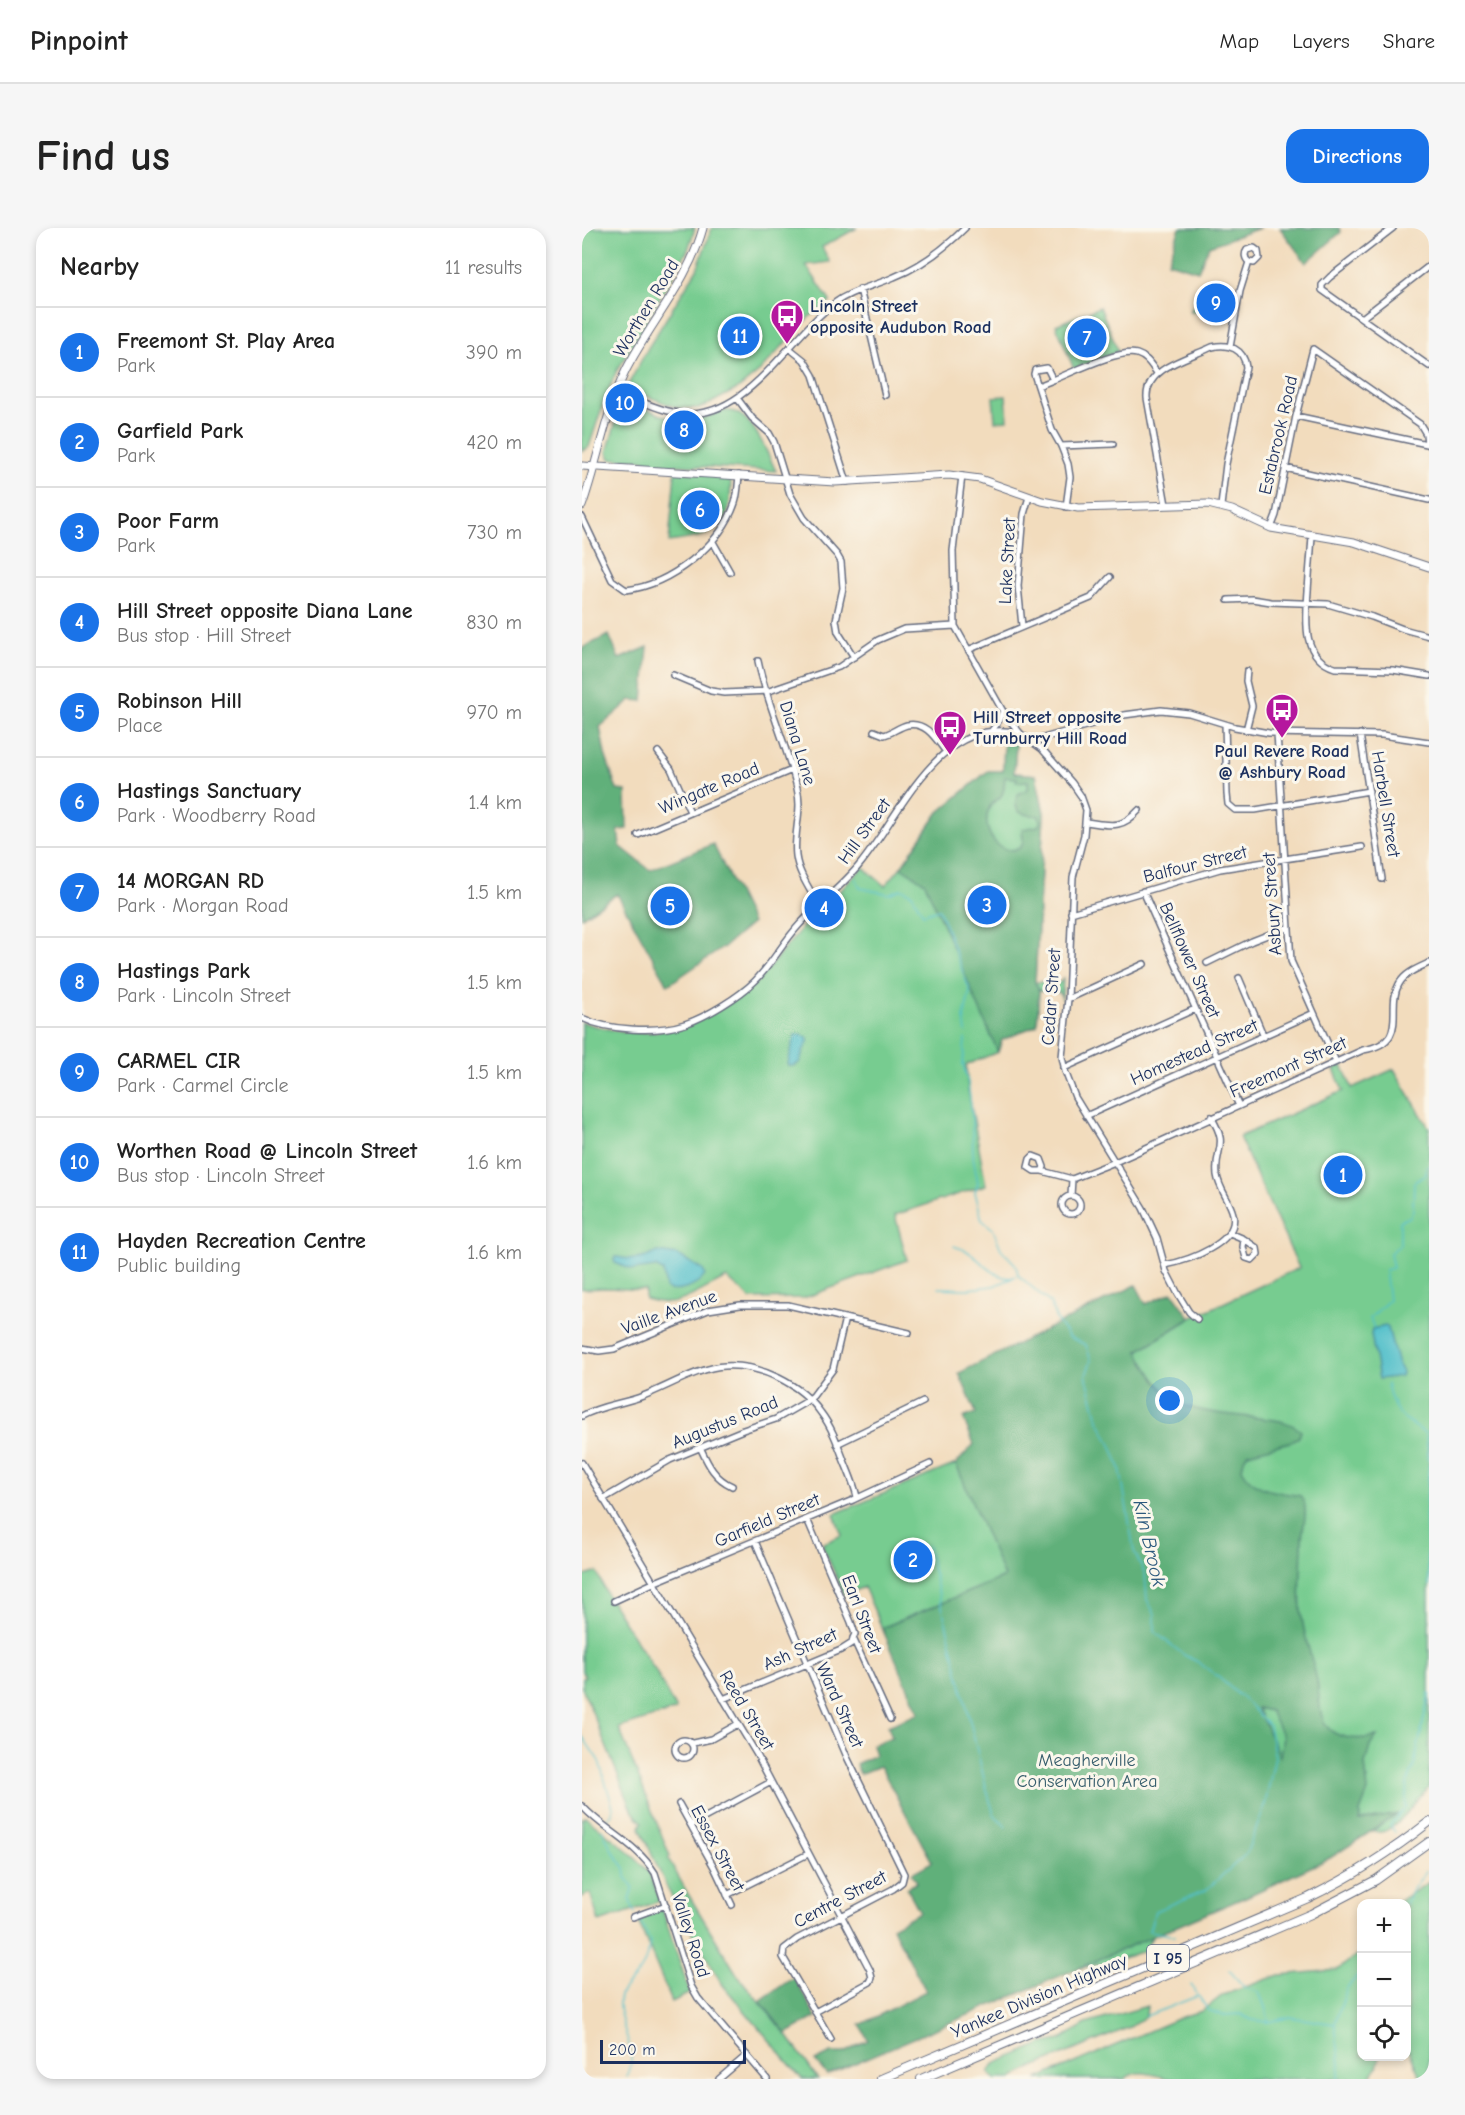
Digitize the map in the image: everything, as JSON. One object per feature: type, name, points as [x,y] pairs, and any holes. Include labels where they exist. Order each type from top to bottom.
[{"type":"highway","name":"Yankee Division Highway","points":[[881,2079],[1308,1898],[1393,1850],[1429,1822]]},
{"type":"highway","name":"Yankee Division Highway","points":[[921,2079],[1311,1914],[1376,1880],[1429,1842]]},
{"type":"main road","name":"Worthen Road","points":[[582,506],[609,412],[626,371],[692,259],[703,228]]},
{"type":"main road","points":[[582,466],[847,482],[949,475],[980,479],[1066,507],[1111,509],[1208,504],[1221,506],[1272,528],[1354,542],[1429,567]]},
{"type":"street","points":[[618,391],[668,411],[684,414],[703,412],[737,398],[761,378],[807,327],[829,307],[848,294],[918,266],[965,228]]},
{"type":"street","points":[[1393,228],[1329,277],[1322,290],[1429,366]]},
{"type":"street","points":[[1230,347],[1240,291],[1249,262]]},
{"type":"street","points":[[1362,318],[1429,266]]},
{"type":"street","points":[[860,289],[885,395]]},
{"type":"street","points":[[1167,505],[1147,398],[1149,384],[1157,373],[1212,347],[1230,347],[1240,353],[1246,367],[1226,464],[1221,506]]},
{"type":"street","points":[[789,348],[804,360],[813,375],[847,482]]},
{"type":"street","name":"Estabrook Road","points":[[1272,528],[1313,349],[1420,424],[1426,434],[1428,444]]},
{"type":"street","points":[[1038,386],[1125,354],[1144,357],[1157,373]]},
{"type":"street","points":[[1053,380],[1047,368],[1035,370],[1034,374],[1052,430],[1061,446],[1070,477],[1066,507]]},
{"type":"street","points":[[737,398],[752,418],[769,433],[790,494],[804,518],[841,562],[843,588],[836,620],[838,632],[854,657]]},
{"type":"street","points":[[1296,416],[1428,444]]},
{"type":"street","points":[[1061,446],[1113,444]]},
{"type":"street","points":[[1285,468],[1429,500]]},
{"type":"street","points":[[582,517],[612,580],[626,590],[638,589],[688,562],[713,542],[735,503],[739,475]]},
{"type":"street","name":"Cedar Street","points":[[962,476],[953,551],[955,626],[1003,711],[1021,734],[1046,753],[1078,791],[1086,810],[1086,822],[1073,878],[1068,999],[1062,1057],[1064,1068],[1075,1097],[1143,1208],[1178,1294],[1189,1312],[1197,1319]]},
{"type":"street","name":"Lake Street","points":[[1022,626],[1017,586],[1024,514],[1029,496]]},
{"type":"street","points":[[1312,535],[1306,622],[1310,645],[1315,653],[1326,665],[1335,668],[1393,670],[1429,676]]},
{"type":"street","points":[[713,542],[730,572]]},
{"type":"street","points":[[968,650],[1091,598],[1110,577]]},
{"type":"street","points":[[1227,600],[1307,602],[1341,607],[1429,636]]},
{"type":"street","points":[[674,675],[717,692],[739,694],[766,691],[839,667],[878,640],[904,629],[955,626]]},
{"type":"street","name":"Diana Lane","points":[[758,661],[800,801],[796,858],[819,906]]},
{"type":"street","points":[[1246,730],[1252,706],[1246,681],[1247,671]]},
{"type":"street","points":[[990,731],[999,721],[1003,711]]},
{"type":"street","points":[[1033,741],[1124,715],[1148,711],[1189,713],[1246,730],[1277,733],[1382,735],[1429,742]]},
{"type":"street","points":[[1225,724],[1228,804],[1234,810],[1239,812],[1369,791]]},
{"type":"street","points":[[874,731],[884,735],[909,725],[917,725],[930,732],[946,752]]},
{"type":"street","name":"Hill Street","points":[[582,1018],[599,1025],[634,1029],[673,1027],[692,1021],[731,999],[768,967],[796,927],[860,865],[921,778],[946,752],[973,737],[990,731],[1021,734]]},
{"type":"street","name":"Asbury Street","points":[[1277,733],[1291,961],[1336,1062]]},
{"type":"street","name":"Harbell Street","points":[[1360,734],[1382,879]]},
{"type":"street","points":[[658,752],[671,769],[690,812]]},
{"type":"street","name":"Wingate Road","points":[[638,835],[792,770]]},
{"type":"street","points":[[1086,822],[1120,825],[1131,820],[1139,810]]},
{"type":"street","name":"Balfour Street","points":[[1071,913],[1220,869],[1362,847]]},
{"type":"street","name":"Bellflower Street","points":[[1143,891],[1239,1106]]},
{"type":"street","points":[[1207,963],[1252,941],[1288,927]]},
{"type":"street","name":"Freemont Street","points":[[1072,1179],[1115,1162],[1363,1050],[1374,1048],[1386,1040],[1395,1028],[1395,994],[1398,986],[1405,976],[1429,963]]},
{"type":"street","points":[[1068,999],[1144,964]]},
{"type":"street","points":[[1239,978],[1264,1037]]},
{"type":"street","points":[[1064,1068],[1195,1009]]},
{"type":"street","name":"Homestead Street","points":[[1086,1116],[1314,1013]]},
{"type":"street","points":[[1165,1265],[1204,1251],[1225,1239],[1234,1224],[1233,1214],[1218,1179],[1217,1171],[1222,1143],[1218,1128],[1211,1117]]},
{"type":"street","points":[[1042,1171],[1072,1179],[1071,1196]]},
{"type":"street","points":[[1230,1233],[1244,1239]]},
{"type":"street","name":"Vaille Avenue","points":[[582,1348],[599,1351],[614,1349],[708,1310],[740,1305],[788,1305],[909,1333]]},
{"type":"street","name":"Augustus Road","points":[[603,1499],[670,1460],[796,1409],[809,1399],[833,1369],[845,1318]]},
{"type":"street","points":[[582,1416],[594,1409],[636,1399],[699,1372],[724,1366],[752,1369],[776,1377],[796,1388],[809,1399],[825,1419],[855,1487],[857,1497]]},
{"type":"street","points":[[837,1444],[923,1402]]},
{"type":"street","points":[[700,1447],[715,1475],[732,1486]]},
{"type":"street","name":"Reed Street","points":[[582,1463],[771,1782],[872,1974],[872,1979],[863,1986],[815,2012]]},
{"type":"street","name":"Garfield Street","points":[[614,1601],[653,1582],[807,1519],[930,1464]]},
{"type":"street","name":"Earl Street","points":[[807,1519],[851,1622],[854,1638],[890,1719]]},
{"type":"street","name":"Ward Street","points":[[755,1541],[849,1763],[894,1850],[905,1877]]},
{"type":"street","name":"Ash Street","points":[[723,1699],[841,1650],[852,1643],[854,1638]]},
{"type":"street","points":[[693,1743],[711,1738],[738,1724]]},
{"type":"street","points":[[691,1825],[771,1782]]},
{"type":"street","name":"Essex Street","points":[[678,1804],[732,1905]]},
{"type":"street","name":"Valley Road","points":[[582,1806],[601,1824],[640,1852],[650,1864],[666,1905],[691,1986],[698,1998],[767,2079]]},
{"type":"street","points":[[727,1895],[808,1854]]},
{"type":"street","name":"Centre Street","points":[[815,2012],[783,1957],[786,1946],[893,1889],[905,1877]]},
{"type":"street","points":[[633,1917],[666,1905]]},
{"type":"street","points":[[815,2012],[831,2039]]},
{"type":"street","points":[[719,2079],[747,2055]]},
{"type":"green space","points":[[582,228],[695,228],[688,250],[616,372],[589,447],[582,451]]},
{"type":"green space","points":[[712,228],[857,228],[822,247],[830,262],[806,265],[830,301],[808,318],[760,371],[739,388],[699,408],[678,408],[627,387],[648,348],[697,269]]},
{"type":"green space","points":[[1180,228],[1260,228],[1209,246],[1198,271],[1168,262]]},
{"type":"green space","points":[[1280,228],[1339,228],[1341,232],[1306,263]]},
{"type":"green space","points":[[1237,290],[1232,315],[1190,311],[1203,295]]},
{"type":"green space","points":[[1100,307],[1118,351],[1074,369],[1056,325]]},
{"type":"green space","points":[[1006,396],[1008,420],[995,421],[993,397]]},
{"type":"green space","points":[[622,402],[685,421],[697,420],[724,411],[733,411],[750,423],[776,471],[654,464],[643,460],[610,459],[607,452]]},
{"type":"green space","points":[[675,472],[731,475],[730,500],[729,510],[717,528],[686,540],[669,542]]},
{"type":"green space","points":[[609,635],[619,659],[648,647],[643,701],[631,700],[600,727],[605,754],[617,790],[626,791],[627,829],[618,830],[620,846],[650,870],[713,844],[752,923],[724,947],[668,985],[617,894],[582,917],[582,648]]},
{"type":"green space","points":[[997,736],[1024,740],[1016,744],[1014,773],[1036,775],[1044,813],[1035,982],[1057,983],[1063,978],[1062,998],[1059,992],[1039,991],[1037,1025],[1002,1040],[998,1052],[966,1065],[968,1089],[986,1185],[895,1215],[907,1260],[804,1298],[751,1299],[727,1278],[690,1297],[669,1303],[645,1299],[645,1290],[582,1289],[582,1022],[609,1029],[636,1032],[678,1028],[691,1024],[757,982],[805,924],[863,867],[885,886],[939,812],[988,771],[1003,771],[1004,741]]},
{"type":"green space","points":[[1004,744],[1016,744],[1014,773],[1036,775],[1044,813],[1035,982],[1039,991],[1037,1025],[1002,1040],[998,1052],[925,883],[901,867],[939,812],[988,771],[1003,771]],"holes":[[[1005,777],[1017,778],[1016,782],[1028,781],[1028,789],[1018,794],[1016,801],[1018,810],[1024,814],[1039,816],[1040,823],[1038,826],[1022,829],[1023,843],[1020,848],[1009,850],[998,845],[991,837],[987,826],[987,815],[992,804],[1002,794]]]},
{"type":"green space","points":[[1342,1065],[1352,1088],[1394,1069],[1429,1128],[1429,1787],[1399,1821],[1386,1831],[1377,1832],[1365,1828],[1160,1925],[1143,1951],[1108,1963],[1062,1971],[1138,1351],[1191,1318],[1299,1268],[1239,1137],[1343,1091],[1334,1069]]},
{"type":"green space","name":"Meagherville Conservation Area","points":[[1136,1285],[1146,1304],[1172,1292],[1191,1318],[1138,1351],[1156,1380],[1168,1394],[1181,1404],[1199,1410],[1281,1421],[1301,1431],[1299,1437],[1290,1442],[1248,1453],[1242,1469],[1247,1477],[1260,1487],[1301,1496],[1304,1501],[1301,1610],[1317,1681],[1322,1717],[1331,1730],[1345,1737],[1377,1736],[1370,1746],[1365,1764],[1368,1791],[1360,1812],[1360,1821],[1398,1814],[1330,1858],[1248,1896],[827,2075],[815,2061],[831,2053],[844,2053],[868,2040],[860,2025],[926,1991],[892,1927],[920,1912],[907,1888],[917,1882],[912,1873],[932,1862],[880,1766],[860,1774],[856,1764],[875,1755],[872,1745],[892,1737],[888,1726],[919,1713],[882,1628],[1004,1577],[956,1464],[974,1444],[963,1418],[976,1413],[959,1373]],"holes":[[[1257,1708],[1270,1711],[1283,1737],[1280,1756]]]},
{"type":"green space","points":[[956,1464],[1005,1577],[882,1628],[864,1587],[844,1595],[822,1544],[842,1535],[834,1514]]},
{"type":"green space","points":[[597,1572],[607,1595],[655,1670],[676,1710],[619,1728],[670,1856],[668,1858],[738,1976],[786,2034],[818,2079],[802,2079],[722,1984],[668,1890],[640,1828],[642,1822],[633,1812],[582,1687],[582,1677],[585,1676],[582,1671],[582,1577]]},
{"type":"green space","points":[[586,1817],[628,1851],[649,1872],[660,1901],[599,1922],[590,1893],[582,1897],[582,1819]]},
{"type":"green space","points":[[1429,1882],[1429,2079],[1421,2079],[1411,2055],[1411,1899],[1402,1899]]},
{"type":"green space","points":[[662,1909],[690,1993],[672,2002],[637,1919]]},
{"type":"green space","points":[[1357,1955],[1357,2061],[1379,2061],[1369,2079],[1171,2079],[1141,2073],[1130,2075],[1125,2079],[1037,2079],[1184,2016],[1202,2011],[1223,1995],[1279,1975],[1337,1970]]},
{"type":"green space","points":[[794,1977],[816,2017],[786,2034],[760,2001]]},
{"type":"green space","points":[[1147,2006],[1146,2016],[1130,2027],[1033,2067],[1012,2079],[995,2079],[989,2072],[994,2064],[1041,2044],[1060,2040],[1086,2024]]},
{"type":"water","points":[[798,1034],[809,1040],[800,1062],[790,1066],[788,1064],[794,1038]]},
{"type":"water","points":[[658,1252],[678,1255],[703,1270],[705,1275],[698,1283],[688,1288],[671,1290],[666,1289],[663,1271],[655,1267],[633,1270],[615,1263],[614,1260],[615,1257],[642,1258]]},
{"type":"water","points":[[1386,1326],[1402,1372],[1401,1376],[1379,1379],[1371,1334],[1372,1329]]},
{"type":"waterway","name":"Kiln Brook","points":[[856,878],[860,888],[889,894],[901,889],[905,890],[912,894],[923,914],[939,909],[970,991],[964,1017],[966,1033]]},
{"type":"waterway","name":"Kiln Brook","points":[[965,1039],[963,1064],[972,1114],[973,1157],[978,1183],[975,1192],[982,1220],[993,1229],[1001,1249],[1016,1265],[1018,1275],[1050,1303],[1057,1321],[1069,1337],[1086,1345],[1091,1361],[1086,1375],[1098,1419],[1120,1468],[1134,1551],[1145,1574],[1147,1600],[1155,1614],[1155,1632],[1184,1655],[1217,1676],[1248,1703],[1269,1726],[1275,1757],[1264,1809],[1246,1854],[1206,1890],[1155,1911],[1149,1931],[1175,1936]]},
{"type":"waterway","name":"Kiln Brook","points":[[1374,1328],[1370,1318],[1389,1300],[1385,1270],[1393,1268],[1390,1253],[1400,1245],[1400,1221],[1410,1217],[1413,1211],[1414,1182],[1426,1175],[1426,1168],[1429,1166]]},
{"type":"waterway","points":[[954,1246],[967,1251],[997,1274],[1011,1278],[1017,1276]]},
{"type":"waterway","points":[[939,1288],[968,1289],[993,1286],[1011,1279]]},
{"type":"waterway","name":"Kiln Brook","points":[[1387,1384],[1396,1409],[1404,1419],[1426,1434],[1429,1461]]},
{"type":"waterway","name":"Kiln Brook","points":[[1429,1464],[1426,1516],[1429,1585]]},
{"type":"waterway","points":[[927,1545],[987,1791],[994,1814],[1006,1827]]},
{"type":"waterway","name":"Kiln Brook","points":[[1395,1832],[1390,1825],[1405,1808],[1407,1784],[1414,1766],[1429,1694]]},
{"type":"waterway","points":[[582,1736],[599,1761],[613,1807],[612,1814],[603,1822]]},
{"type":"waterway","points":[[602,1829],[612,1850],[625,1868],[626,1877],[633,1887],[629,1899],[635,1913]]},
{"type":"waterway","name":"Kiln Brook","points":[[1408,1899],[1426,1871]]},
{"type":"waterway","points":[[627,2077],[631,2059],[620,2015],[619,1999],[624,1989],[642,1968],[650,1941],[638,1917]]},
{"type":"waterway","name":"Kiln Brook","points":[[1229,1970],[1245,1988],[1259,1992],[1269,2022]]},
{"type":"waterway","name":"Kiln Brook","points":[[1335,2023],[1348,1986],[1357,1977]]},
{"type":"waterway","name":"Kiln Brook","points":[[1191,1985],[1208,2010],[1222,2015],[1240,2014],[1252,2020],[1269,2022],[1290,2017],[1335,2024],[1340,2064],[1338,2079]]},
{"type":"waterway","points":[[1146,2016],[1198,1996]]},
{"type":"place","name":"CARMEL CIR","points":[[1216,303]]},
{"type":"place","name":"Hayden Recreation Centre","points":[[740,336]]},
{"type":"place","name":"14 MORGAN RD","points":[[1087,338]]},
{"type":"place","name":"Lincoln Street opposite Audubon Road","points":[[787,345]]},
{"type":"place","name":"Worthen Road @ Lincoln Street","points":[[625,403]]},
{"type":"place","name":"Hastings Park","points":[[684,430]]},
{"type":"place","name":"Hastings Sanctuary","points":[[700,510]]},
{"type":"place","name":"Paul Revere Road @ Ashbury Road","points":[[1282,739]]},
{"type":"place","name":"Hill Street opposite Turnburry Hill Road","points":[[950,756]]},
{"type":"place","name":"Poor Farm","points":[[987,905]]},
{"type":"place","name":"Robinson Hill","points":[[670,906]]},
{"type":"place","name":"Hill Street opposite Diana Lane","points":[[824,908]]},
{"type":"place","name":"Freemont St. Play Area","points":[[1343,1175]]},
{"type":"place","name":"Garfield Park","points":[[913,1560]]}]
